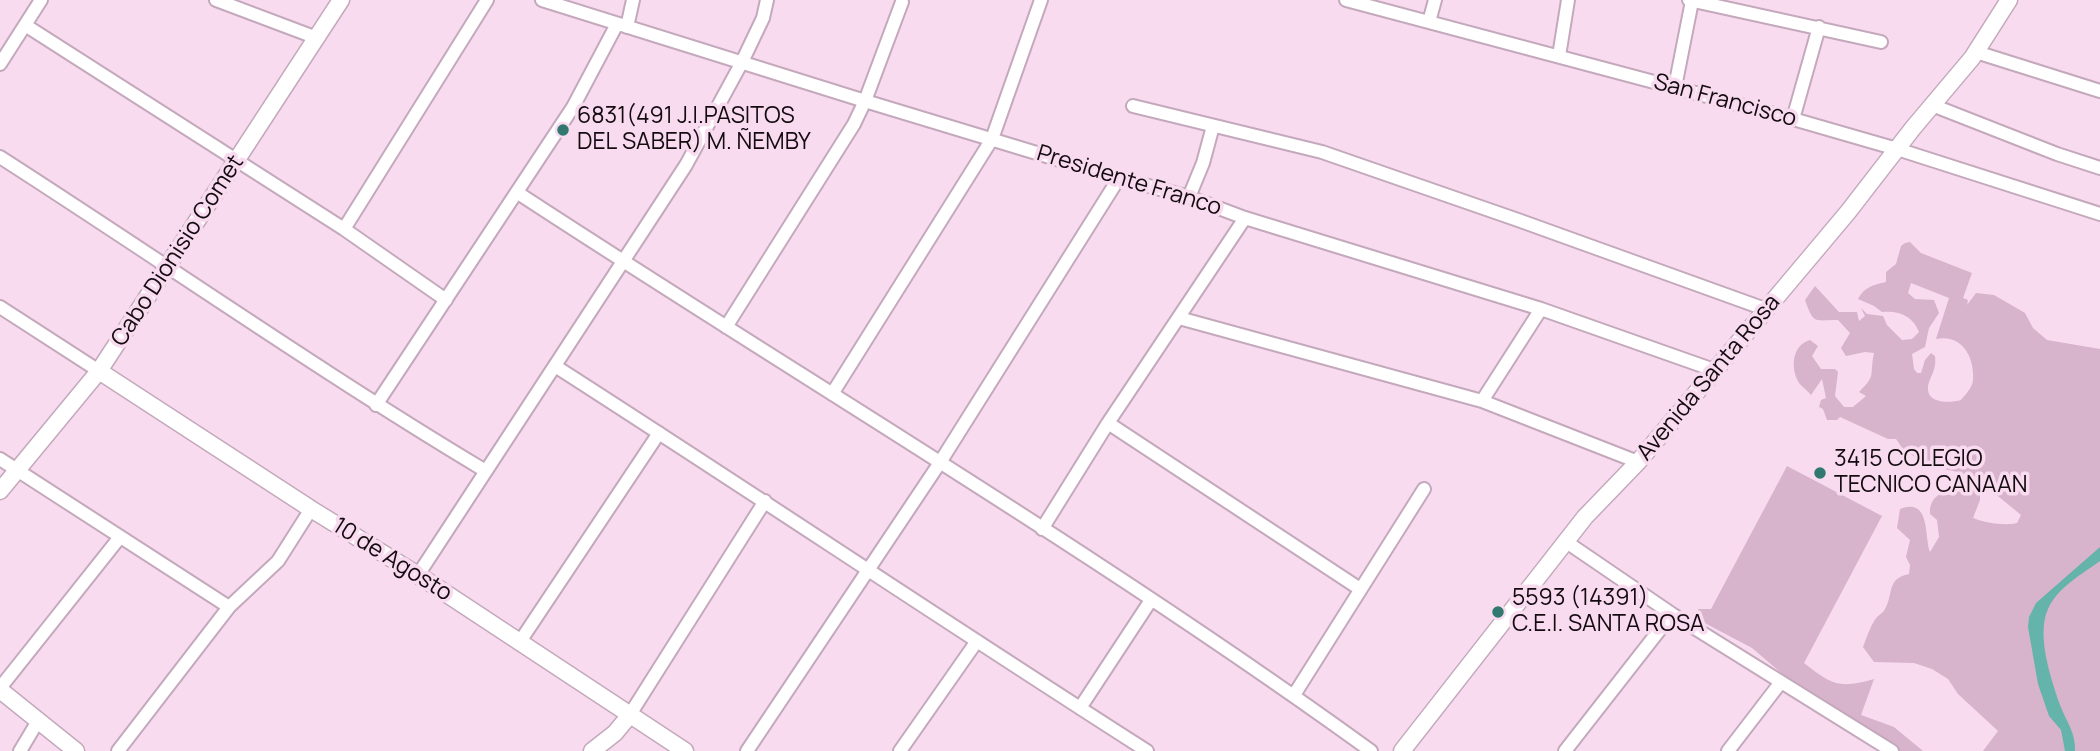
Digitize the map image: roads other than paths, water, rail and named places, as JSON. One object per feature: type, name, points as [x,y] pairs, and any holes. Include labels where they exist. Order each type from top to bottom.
[{"type":"street","points":[[0,64],[41,0]]},
{"type":"street","points":[[216,0],[317,38]]},
{"type":"street","name":"Cabo Dionisio Comet","points":[[0,491],[99,371],[341,0]]},
{"type":"street","points":[[344,229],[487,0]]},
{"type":"street","name":"Presidente Franco","points":[[542,0],[865,102],[1189,197],[1245,218],[1541,309],[1714,370]]},
{"type":"street","points":[[376,405],[573,107],[622,26],[634,0]]},
{"type":"street","points":[[418,575],[686,165],[742,62],[763,18],[767,0]]},
{"type":"street","points":[[832,394],[992,139],[1041,0]]},
{"type":"street","name":"San Francisco","points":[[1346,0],[1793,119],[2100,214]]},
{"type":"street","points":[[1429,22],[1435,0]]},
{"type":"street","points":[[1559,56],[1568,0]]},
{"type":"street","points":[[1675,87],[1690,0],[1881,42]]},
{"type":"street","name":"Avenida Santa Rosa","points":[[1402,751],[1565,541],[1638,462],[1831,232],[1976,52],[2010,0]]},
{"type":"street","points":[[726,327],[854,124],[865,102],[902,2]]},
{"type":"street","points":[[25,25],[344,229],[446,300]]},
{"type":"street","points":[[1793,119],[1819,27]]},
{"type":"street","points":[[1976,52],[2100,92]]},
{"type":"street","points":[[1932,105],[2100,168]]},
{"type":"street","points":[[1133,106],[1322,152],[1765,309]]},
{"type":"street","points":[[1189,197],[1213,126]]},
{"type":"street","points":[[0,157],[376,405],[485,470]]},
{"type":"street","points":[[747,751],[939,464],[1119,178]]},
{"type":"street","points":[[518,192],[1151,600],[1294,695],[1371,751]]},
{"type":"street","points":[[1042,529],[1108,423],[1245,218]]},
{"type":"street","points":[[0,307],[99,371]]},
{"type":"street","points":[[1482,401],[1541,309]]},
{"type":"street","points":[[1179,318],[1482,401],[1638,462]]},
{"type":"street","points":[[555,366],[1147,751]]},
{"type":"street","name":"10 de Agosto","points":[[99,371],[418,575],[685,751]]},
{"type":"street","points":[[1108,423],[1360,589]]},
{"type":"street","points":[[519,643],[659,433]]},
{"type":"street","points":[[0,458],[229,607]]},
{"type":"street","points":[[1294,695],[1424,489]]},
{"type":"street","points":[[592,751],[615,733],[629,716],[765,501]]},
{"type":"street","points":[[118,751],[229,607],[278,561],[311,509]]},
{"type":"street","points":[[76,751],[0,689],[120,537]]},
{"type":"street","points":[[1565,541],[1672,614],[1888,750]]},
{"type":"street","points":[[1080,708],[1151,600]]},
{"type":"street","points":[[1565,751],[1672,614]]},
{"type":"street","points":[[903,750],[977,641]]},
{"type":"street","points":[[1728,751],[1781,682]]},
{"type":"street","points":[[20,751],[38,721]]},
{"type":"place","name":"6831(491 J.I.PASITOS DEL SABER) M. ÑEMBY","points":[[563,130]]},
{"type":"place","name":"3415 COLEGIO TECNICO CANAAN","points":[[1820,473]]},
{"type":"place","name":"5593 (14391) C.E.I. SANTA ROSA","points":[[1498,612]]}]
